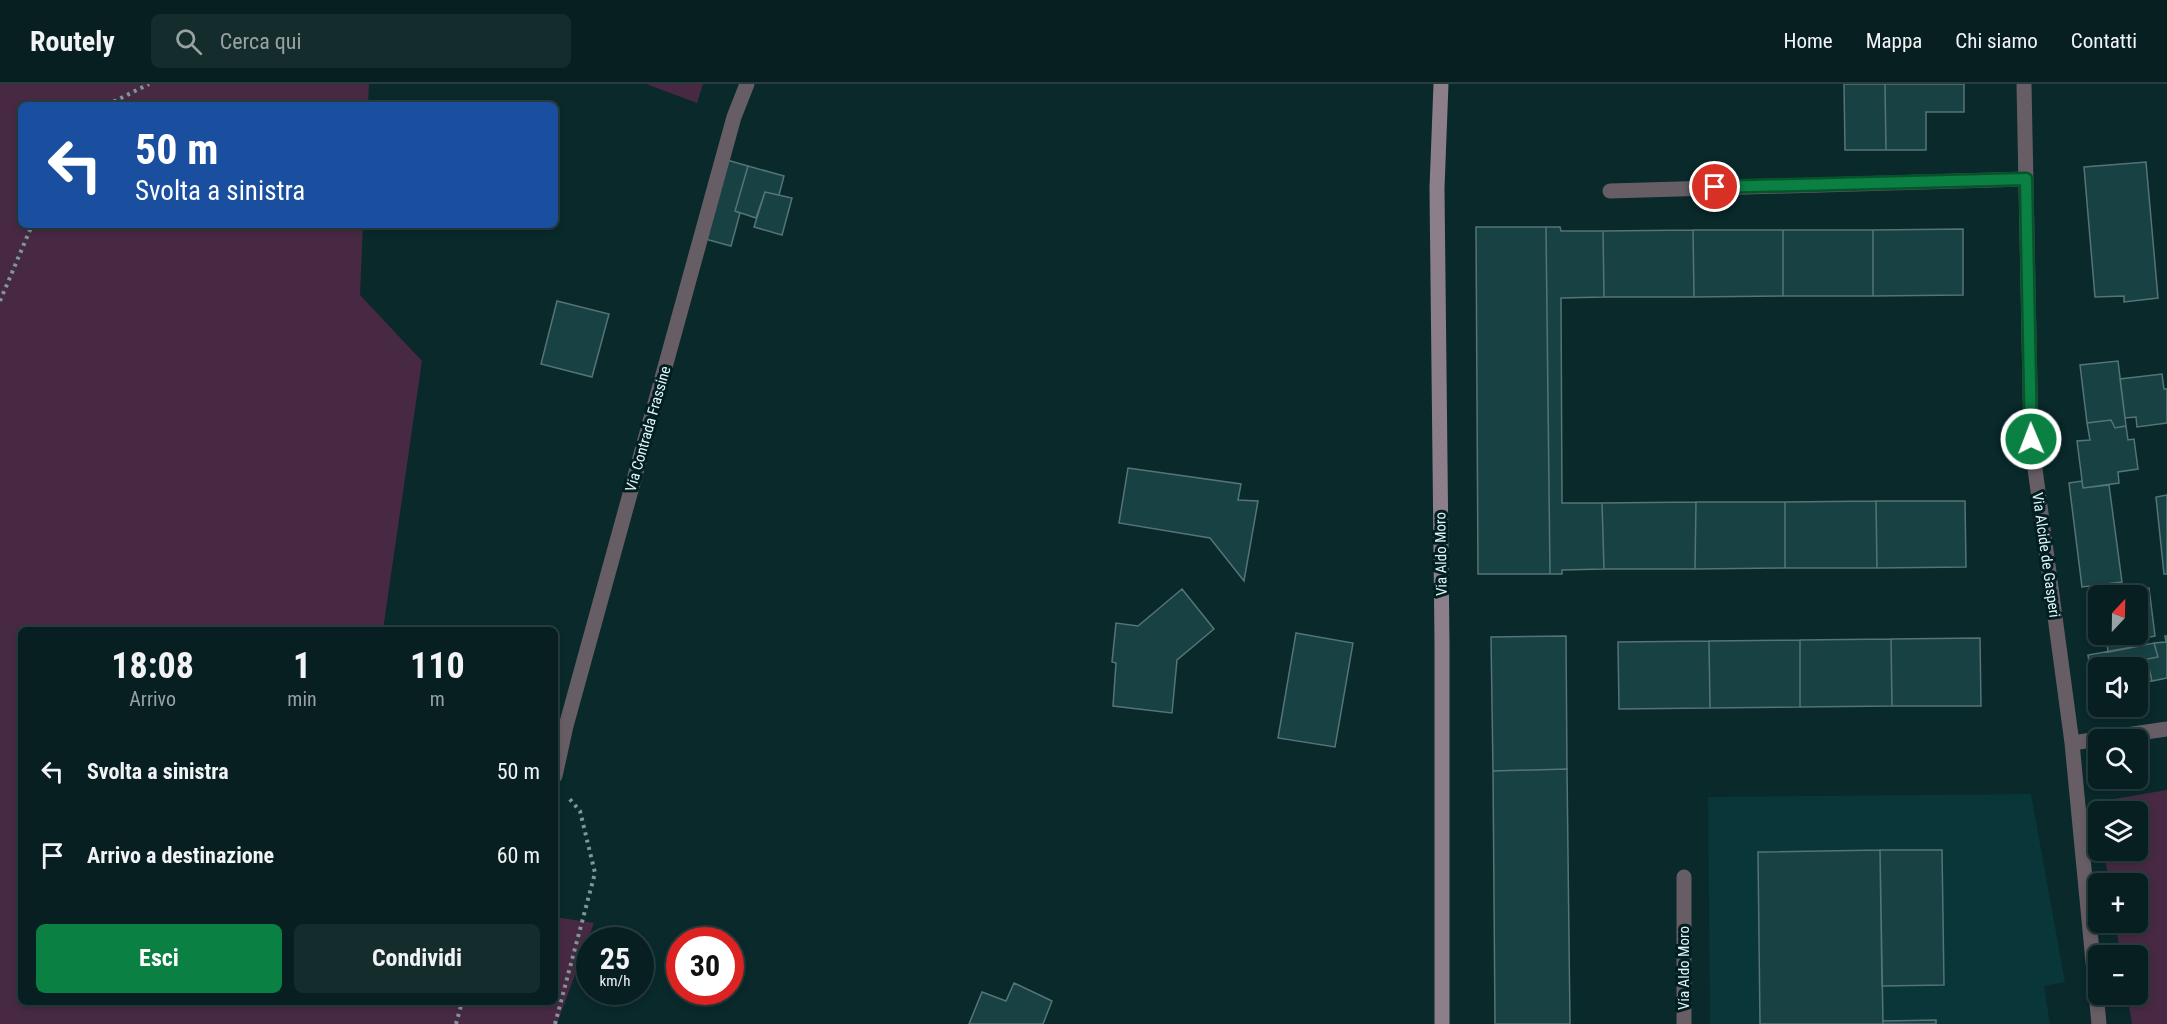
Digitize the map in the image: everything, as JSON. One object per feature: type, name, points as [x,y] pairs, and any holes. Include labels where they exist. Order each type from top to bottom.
[{"type":"street","name":"Via Contrada Frassine","points":[[558,783],[566,726],[734,117],[747,84]]},
{"type":"street","name":"Via Aldo Moro","points":[[1441,84],[1437,188],[1442,643],[1442,1024]]},
{"type":"street","name":"Via Alcide de Gasperi","points":[[2024,84],[2031,439],[2072,743],[2099,1024]]},
{"type":"street","points":[[1610,191],[2026,179]]},
{"type":"street","points":[[2072,743],[2167,729]]},
{"type":"street","name":"Via Aldo Moro","points":[[1684,877],[1684,1024]]},
{"type":"path","points":[[113,102],[149,84]]},
{"type":"path","points":[[0,301],[31,228]]},
{"type":"path","points":[[555,1024],[595,873],[580,812],[558,783]]},
{"type":"path","points":[[456,1024],[461,1005]]},
{"type":"shaded area","points":[[0,84],[369,84],[368,102],[18,102],[18,228],[363,228],[360,295],[422,361],[383,627],[18,627],[18,1005],[558,1005],[558,917],[594,923],[593,927],[576,927],[576,972],[557,1024],[0,1024]]},
{"type":"shaded area","points":[[646,84],[703,84],[697,103]]},
{"type":"shaded area","points":[[2167,790],[2167,1024],[2132,1024],[2129,1005],[2148,1005],[2148,945],[2119,945],[2117,933],[2148,933],[2148,873],[2107,873],[2106,861],[2148,861],[2148,801],[2102,801]]},
{"type":"shaded area","points":[[2031,794],[2065,982],[2044,986],[2050,1024],[1710,1024],[1708,797]]},
{"type":"building","points":[[1844,84],[1885,84],[1886,150],[1845,150]]},
{"type":"building","points":[[1885,84],[1964,84],[1964,112],[1926,112],[1926,150],[1886,150]]},
{"type":"building","points":[[727,160],[748,166],[735,211],[740,213],[731,246],[705,239]]},
{"type":"building","points":[[2146,162],[2158,298],[2124,302],[2124,296],[2095,297],[2084,167]]},
{"type":"building","points":[[748,166],[784,176],[779,195],[765,192],[756,218],[735,211]]},
{"type":"building","points":[[765,192],[792,198],[782,235],[754,227]]},
{"type":"building","points":[[1476,227],[1546,227],[1550,574],[1478,574]]},
{"type":"building","points":[[1546,227],[1560,227],[1561,231],[1603,231],[1604,297],[1561,298],[1562,503],[1602,503],[1604,569],[1562,570],[1562,574],[1550,574]]},
{"type":"building","points":[[1963,229],[1963,295],[1873,296],[1873,230]]},
{"type":"building","points":[[1693,230],[1694,297],[1604,297],[1603,231]]},
{"type":"building","points":[[1693,230],[1783,230],[1783,296],[1694,297]]},
{"type":"building","points":[[1783,230],[1873,230],[1873,296],[1783,296]]},
{"type":"building","points":[[557,301],[609,314],[592,377],[541,364]]},
{"type":"building","points":[[2118,361],[2126,426],[2115,428],[2111,420],[2087,423],[2080,365]]},
{"type":"building","points":[[2162,374],[2164,389],[2167,389],[2167,423],[2137,427],[2136,417],[2125,418],[2120,379]]},
{"type":"building","points":[[2111,420],[2115,428],[2126,426],[2128,440],[2134,439],[2138,469],[2118,472],[2119,483],[2083,488],[2077,441],[2090,440],[2087,423]]},
{"type":"building","points":[[1128,468],[1241,484],[1238,500],[1258,501],[1244,581],[1210,538],[1119,523]]},
{"type":"building","points":[[2082,481],[2083,488],[2109,485],[2122,582],[2082,587],[2069,483]]},
{"type":"building","points":[[2167,495],[2167,574],[2164,574],[2156,497]]},
{"type":"building","points":[[1876,501],[1877,568],[1785,568],[1785,502]]},
{"type":"building","points":[[1876,501],[1965,501],[1966,567],[1877,568]]},
{"type":"building","points":[[1696,502],[1785,502],[1785,568],[1695,569]]},
{"type":"building","points":[[1696,502],[1695,569],[1604,569],[1602,503]]},
{"type":"building","points":[[2148,588],[2155,636],[2148,637]]},
{"type":"building","points":[[1182,589],[1214,629],[1177,660],[1172,713],[1113,706],[1116,663],[1112,662],[1116,623],[1138,626]]},
{"type":"building","points":[[1296,633],[1353,643],[1335,747],[1278,738]]},
{"type":"building","points":[[1566,636],[1567,769],[1493,771],[1491,637]]},
{"type":"building","points":[[2165,636],[2167,636],[2167,678],[2152,681],[2148,659],[2158,657],[2154,643],[2166,642]]},
{"type":"building","points":[[1980,638],[1981,706],[1892,706],[1891,639]]},
{"type":"building","points":[[1891,639],[1892,706],[1800,707],[1800,640]]},
{"type":"building","points":[[1800,640],[1800,707],[1710,708],[1709,641]]},
{"type":"building","points":[[1709,641],[1710,708],[1619,709],[1618,642]]},
{"type":"building","points":[[2154,643],[2158,657],[2148,659],[2148,657],[2088,657],[2088,655]]},
{"type":"building","points":[[2107,645],[2146,645],[2108,652]]},
{"type":"building","points":[[2148,663],[2152,681],[2148,682]]},
{"type":"building","points":[[1567,769],[1570,1024],[1495,1024],[1493,771]]},
{"type":"building","points":[[1880,850],[1942,850],[1944,985],[1882,986]]},
{"type":"building","points":[[1880,850],[1883,1024],[1760,1024],[1758,852]]},
{"type":"building","points":[[1014,983],[1052,1001],[1043,1024],[969,1024],[982,992],[1006,1001]]},
{"type":"building","points":[[1936,1020],[1936,1024],[1883,1024],[1883,1021]]},
{"type":"route","points":[[1715,187],[2026,179],[2031,439]]}]
